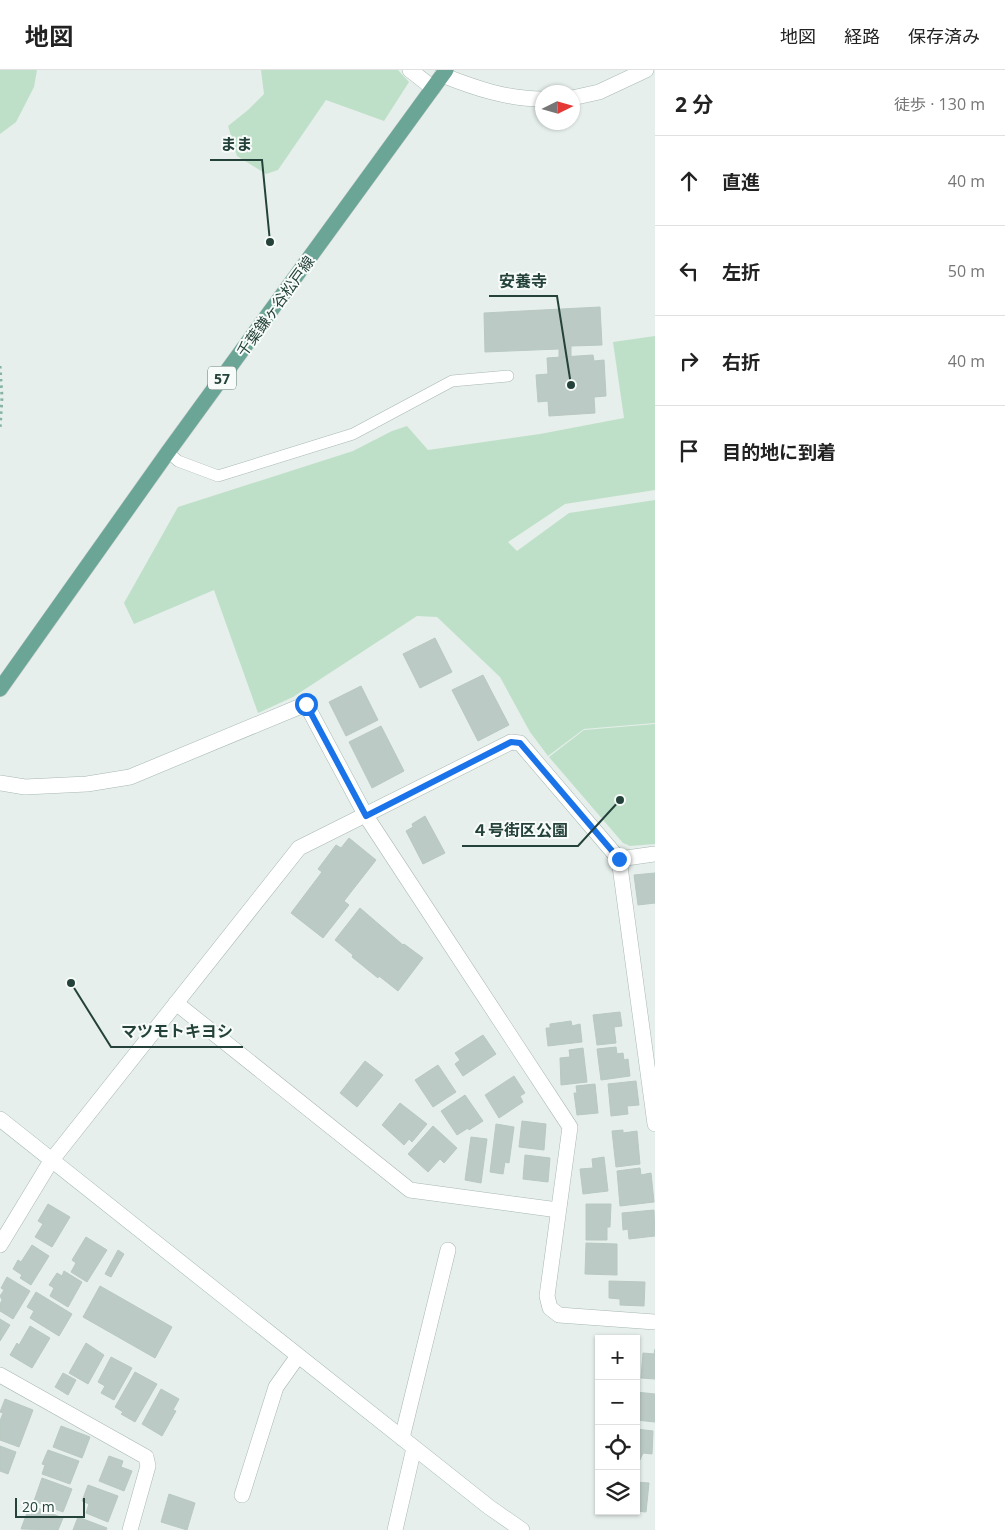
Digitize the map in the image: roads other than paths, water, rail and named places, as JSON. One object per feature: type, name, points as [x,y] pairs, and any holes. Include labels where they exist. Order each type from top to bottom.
[{"type":"main road","name":"千葉鎌ヶ谷松戸線","points":[[0,689],[168,452],[444,72]]},
{"type":"street","points":[[410,70],[433,88]]},
{"type":"street","points":[[580,96],[600,92],[646,70]]},
{"type":"street","points":[[444,72],[498,95],[535,99]]},
{"type":"street","points":[[0,783],[25,787],[87,784],[130,777],[306,704],[366,816],[570,1127],[546,1296],[550,1308],[559,1316],[655,1322]]},
{"type":"street","points":[[0,1244],[51,1161],[299,848],[511,742],[520,743],[619,859],[655,1124]]},
{"type":"street","points":[[619,859],[655,854]]},
{"type":"street","points":[[176,1003],[410,1190],[558,1210]]},
{"type":"street","points":[[0,1120],[489,1507],[522,1530]]},
{"type":"street","points":[[402,1438],[448,1250]]},
{"type":"street","points":[[242,1495],[276,1387],[298,1356]]},
{"type":"street","points":[[0,1375],[146,1457],[148,1466],[130,1530]]},
{"type":"street","points":[[395,1530],[414,1448]]},
{"type":"lane","points":[[168,452],[178,461],[218,476],[353,434],[452,381],[508,376]]},
{"type":"place","name":"まま","points":[[270,242]]},
{"type":"place","name":"安養寺","points":[[571,385]]},
{"type":"place","name":"４号街区公園","points":[[620,800]]},
{"type":"place","name":"マツモトキヨシ","points":[[71,983]]}]
